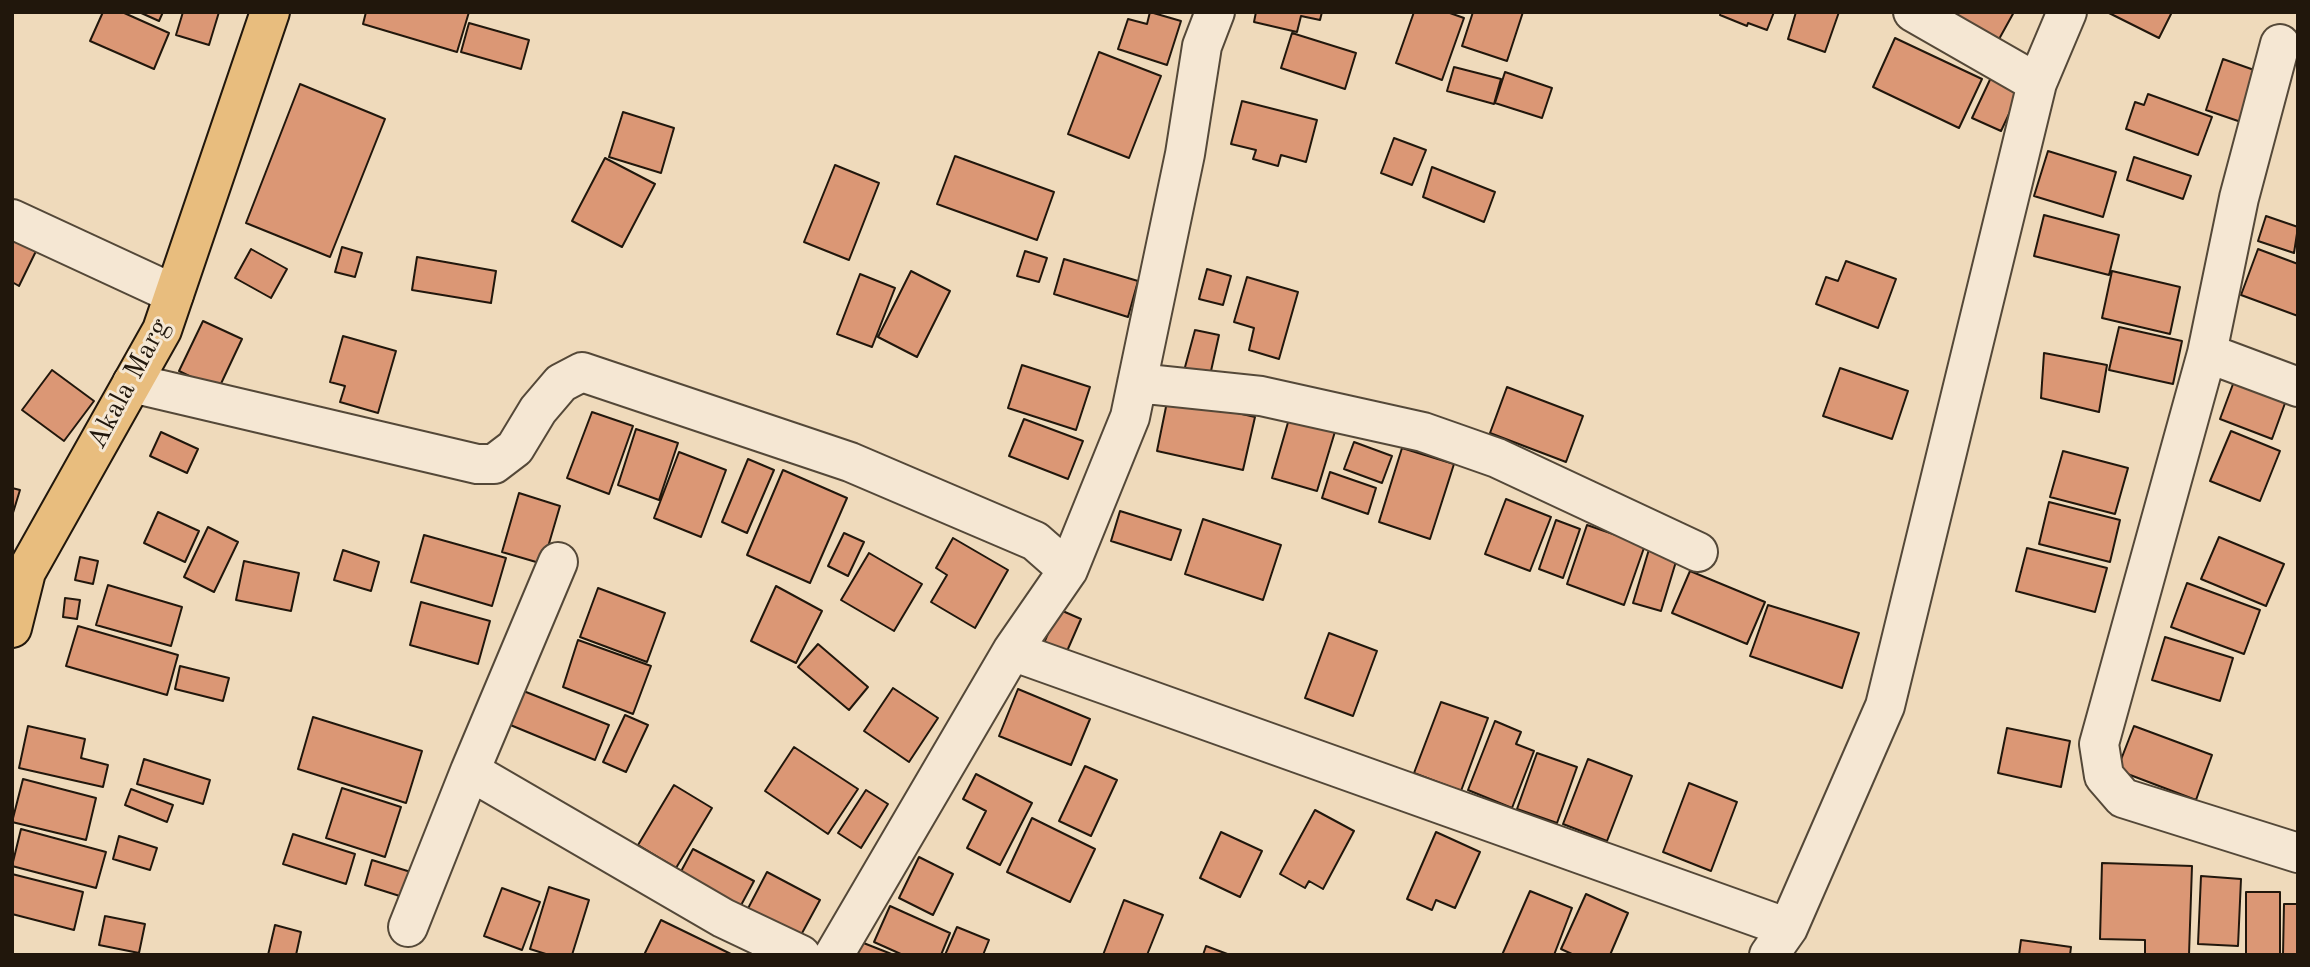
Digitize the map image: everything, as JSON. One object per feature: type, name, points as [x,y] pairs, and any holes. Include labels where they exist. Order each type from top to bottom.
[{"type":"main road","name":"Akala Marg","points":[[12,628],[26,572],[162,330],[270,12]]},
{"type":"street","points":[[834,955],[1012,652],[1068,570],[1130,417],[1185,154],[1202,46],[1215,12]]},
{"type":"street","points":[[1913,12],[2037,83]]},
{"type":"street","points":[[1012,652],[1779,942],[1885,706],[2037,83],[2067,12]]},
{"type":"street","points":[[2280,44],[2239,198],[2207,353],[2099,744],[2104,776],[2123,798],[2298,853]]},
{"type":"street","points":[[12,219],[174,294]]},
{"type":"street","points":[[2207,353],[2298,387]]},
{"type":"street","points":[[132,383],[477,464],[494,464],[515,448],[538,410],[561,383],[582,372],[850,462],[1035,541],[1068,570]]},
{"type":"street","points":[[1137,383],[1261,396],[1423,432],[1497,458],[1698,552]]},
{"type":"street","points":[[408,927],[558,562]]},
{"type":"street","points":[[470,771],[723,918],[801,955]]},
{"type":"building","points":[[103,12],[122,12],[169,33],[154,69],[90,41]]},
{"type":"building","points":[[139,12],[163,12],[159,21]]},
{"type":"building","points":[[183,12],[219,12],[209,45],[176,35]]},
{"type":"building","points":[[366,12],[469,12],[457,52],[363,24]]},
{"type":"building","points":[[1150,12],[1181,21],[1167,65],[1118,49],[1128,19],[1147,24]]},
{"type":"building","points":[[1256,12],[1322,12],[1320,20],[1301,16],[1297,32],[1254,22]]},
{"type":"building","points":[[1414,12],[1447,12],[1464,18],[1442,80],[1396,63]]},
{"type":"building","points":[[1473,12],[1523,12],[1507,61],[1462,46]]},
{"type":"building","points":[[1721,12],[1774,12],[1767,30],[1748,23],[1747,26],[1720,15]]},
{"type":"building","points":[[1796,12],[1839,12],[1825,52],[1788,39]]},
{"type":"building","points":[[1935,12],[2014,12],[1993,50]]},
{"type":"building","points":[[2107,12],[2172,12],[2159,38]]},
{"type":"building","points":[[469,23],[529,40],[521,69],[461,52]]},
{"type":"building","points":[[1292,33],[1356,53],[1345,89],[1281,68]]},
{"type":"building","points":[[1895,38],[1982,79],[1959,128],[1873,87]]},
{"type":"building","points":[[1099,52],[1161,76],[1129,158],[1068,134]]},
{"type":"building","points":[[2223,59],[2257,71],[2241,122],[2206,110]]},
{"type":"building","points":[[1454,67],[1501,79],[1494,104],[1447,91]]},
{"type":"building","points":[[1995,69],[2024,82],[2001,131],[1972,118]]},
{"type":"building","points":[[1505,72],[1552,88],[1542,118],[1495,103]]},
{"type":"building","points":[[300,84],[385,119],[330,257],[246,223]]},
{"type":"building","points":[[2148,94],[2212,117],[2198,155],[2126,129],[2135,102],[2144,105]]},
{"type":"building","points":[[1242,101],[1317,120],[1306,162],[1281,155],[1278,166],[1253,159],[1256,150],[1231,144]]},
{"type":"building","points":[[623,112],[674,128],[661,173],[609,157]]},
{"type":"building","points":[[1394,138],[1426,150],[1412,185],[1381,173]]},
{"type":"building","points":[[2048,151],[2116,172],[2103,217],[2034,196]]},
{"type":"building","points":[[955,156],[1054,192],[1037,240],[937,204]]},
{"type":"building","points":[[2134,157],[2191,176],[2183,199],[2127,180]]},
{"type":"building","points":[[605,158],[655,184],[622,247],[572,221]]},
{"type":"building","points":[[835,165],[879,183],[849,260],[804,242]]},
{"type":"building","points":[[1432,167],[1495,192],[1484,222],[1423,197]]},
{"type":"building","points":[[2044,215],[2119,235],[2109,275],[2034,256]]},
{"type":"building","points":[[2266,216],[2298,227],[2294,253],[2258,241]]},
{"type":"building","points":[[12,235],[38,247],[19,286],[12,282]]},
{"type":"building","points":[[342,247],[362,253],[355,277],[335,272]]},
{"type":"building","points":[[251,249],[287,269],[271,298],[235,278]]},
{"type":"building","points":[[2258,249],[2298,264],[2298,316],[2241,295]]},
{"type":"building","points":[[1025,251],[1047,258],[1039,282],[1017,276]]},
{"type":"building","points":[[417,257],[496,271],[491,303],[412,290]]},
{"type":"building","points":[[1064,259],[1138,281],[1128,317],[1054,294]]},
{"type":"building","points":[[1846,261],[1896,279],[1878,328],[1816,304],[1826,277],[1838,281]]},
{"type":"building","points":[[1207,269],[1231,276],[1223,305],[1199,299]]},
{"type":"building","points":[[911,271],[950,291],[917,357],[878,337]]},
{"type":"building","points":[[2112,271],[2180,287],[2170,334],[2102,318]]},
{"type":"building","points":[[860,274],[895,288],[872,347],[837,334]]},
{"type":"building","points":[[1247,277],[1298,292],[1279,359],[1249,350],[1254,328],[1234,322]]},
{"type":"building","points":[[203,321],[242,339],[218,390],[179,371]]},
{"type":"building","points":[[2119,327],[2182,341],[2173,384],[2109,370]]},
{"type":"building","points":[[1195,330],[1219,335],[1207,389],[1181,382]]},
{"type":"building","points":[[343,336],[396,351],[378,413],[340,402],[345,386],[330,382]]},
{"type":"building","points":[[2044,353],[2107,365],[2099,412],[2041,398]]},
{"type":"building","points":[[1022,365],[1090,387],[1076,430],[1008,408]]},
{"type":"building","points":[[1840,368],[1908,391],[1892,439],[1823,416]]},
{"type":"building","points":[[52,370],[94,401],[64,441],[22,410]]},
{"type":"building","points":[[2236,376],[2288,395],[2272,439],[2220,419]]},
{"type":"building","points":[[1507,387],[1583,416],[1566,462],[1490,433]]},
{"type":"building","points":[[1168,397],[1255,417],[1243,470],[1157,451]]},
{"type":"building","points":[[592,412],[633,426],[609,494],[567,478]]},
{"type":"building","points":[[1291,412],[1337,425],[1317,491],[1272,478]]},
{"type":"building","points":[[1024,419],[1083,441],[1068,479],[1009,456]]},
{"type":"building","points":[[636,429],[678,443],[659,500],[618,485]]},
{"type":"building","points":[[2231,431],[2280,451],[2260,501],[2210,481]]},
{"type":"building","points":[[161,432],[198,449],[187,473],[150,456]]},
{"type":"building","points":[[1354,442],[1392,456],[1382,483],[1344,469]]},
{"type":"building","points":[[1402,448],[1454,464],[1430,539],[1379,522]]},
{"type":"building","points":[[2063,451],[2128,468],[2115,514],[2050,497]]},
{"type":"building","points":[[679,452],[726,470],[701,537],[654,518]]},
{"type":"building","points":[[748,459],[774,470],[747,533],[722,522]]},
{"type":"building","points":[[783,470],[847,498],[810,583],[747,555]]},
{"type":"building","points":[[1330,472],[1376,488],[1368,514],[1322,498]]},
{"type":"building","points":[[12,488],[20,490],[12,516]]},
{"type":"building","points":[[519,493],[560,506],[543,564],[502,552]]},
{"type":"building","points":[[1506,499],[1551,517],[1530,571],[1485,554]]},
{"type":"building","points":[[2049,502],[2120,520],[2110,562],[2039,544]]},
{"type":"building","points":[[1120,511],[1181,530],[1171,560],[1111,541]]},
{"type":"building","points":[[158,512],[199,531],[185,562],[144,543]]},
{"type":"building","points":[[1203,519],[1281,545],[1263,600],[1185,574]]},
{"type":"building","points":[[1556,520],[1580,529],[1563,578],[1539,569]]},
{"type":"building","points":[[1587,525],[1645,545],[1624,605],[1567,584]]},
{"type":"building","points":[[208,527],[238,542],[214,592],[184,577]]},
{"type":"building","points":[[844,533],[864,542],[848,576],[828,566]]},
{"type":"building","points":[[424,535],[506,558],[492,606],[411,582]]},
{"type":"building","points":[[2219,537],[2284,564],[2266,606],[2201,579]]},
{"type":"building","points":[[953,538],[1008,570],[975,628],[931,602],[947,575],[936,568]]},
{"type":"building","points":[[1650,546],[1678,555],[1661,611],[1633,603]]},
{"type":"building","points":[[2027,548],[2107,568],[2095,612],[2016,591]]},
{"type":"building","points":[[343,550],[379,562],[371,591],[334,580]]},
{"type":"building","points":[[869,553],[922,584],[894,631],[841,600]]},
{"type":"building","points":[[80,557],[98,561],[93,584],[75,580]]},
{"type":"building","points":[[244,561],[299,573],[291,611],[236,600]]},
{"type":"building","points":[[1690,571],[1765,602],[1747,644],[1672,613]]},
{"type":"building","points":[[2187,583],[2260,610],[2244,654],[2171,627]]},
{"type":"building","points":[[108,585],[182,607],[171,646],[96,625]]},
{"type":"building","points":[[776,586],[822,611],[796,663],[751,641]]},
{"type":"building","points":[[598,588],[665,613],[647,662],[580,637]]},
{"type":"building","points":[[65,598],[80,600],[77,619],[63,617]]},
{"type":"building","points":[[421,602],[490,621],[478,664],[410,645]]},
{"type":"building","points":[[1768,605],[1859,633],[1842,688],[1750,656]]},
{"type":"building","points":[[1058,609],[1081,619],[1064,658],[1042,648]]},
{"type":"building","points":[[78,626],[178,655],[167,695],[66,666]]},
{"type":"building","points":[[1329,633],[1377,651],[1353,716],[1305,698]]},
{"type":"building","points":[[2165,637],[2233,658],[2220,701],[2152,680]]},
{"type":"building","points":[[578,640],[651,666],[633,714],[563,687]]},
{"type":"building","points":[[818,644],[868,687],[849,710],[798,667]]},
{"type":"building","points":[[180,666],[229,678],[223,701],[175,689]]},
{"type":"building","points":[[893,688],[938,718],[909,762],[864,731]]},
{"type":"building","points":[[1018,689],[1090,719],[1071,765],[999,736]]},
{"type":"building","points":[[521,690],[609,725],[595,760],[508,724]]},
{"type":"building","points":[[1441,702],[1488,718],[1461,791],[1414,773]]},
{"type":"building","points":[[625,715],[648,725],[626,772],[603,762]]},
{"type":"building","points":[[313,717],[422,751],[406,803],[298,769]]},
{"type":"building","points":[[1495,721],[1521,732],[1516,744],[1534,751],[1512,808],[1468,790]]},
{"type":"building","points":[[28,726],[85,739],[81,758],[108,765],[103,787],[19,768]]},
{"type":"building","points":[[2134,726],[2212,755],[2196,800],[2117,770]]},
{"type":"building","points":[[2007,728],[2070,741],[2061,787],[1998,773]]},
{"type":"building","points":[[794,747],[858,789],[828,834],[765,791]]},
{"type":"building","points":[[1537,753],[1577,767],[1557,823],[1517,809]]},
{"type":"building","points":[[144,759],[210,780],[203,804],[137,784]]},
{"type":"building","points":[[1588,759],[1632,776],[1607,841],[1563,824]]},
{"type":"building","points":[[1085,766],[1117,780],[1091,836],[1059,821]]},
{"type":"building","points":[[976,774],[1032,803],[1000,865],[967,848],[986,811],[963,799]]},
{"type":"building","points":[[23,779],[96,798],[86,840],[12,822]]},
{"type":"building","points":[[1689,783],[1737,802],[1711,871],[1663,852]]},
{"type":"building","points":[[674,785],[712,808],[676,868],[638,845]]},
{"type":"building","points":[[342,788],[401,807],[385,857],[326,838]]},
{"type":"building","points":[[131,789],[173,805],[167,822],[125,805]]},
{"type":"building","points":[[866,790],[888,804],[861,848],[838,833]]},
{"type":"building","points":[[1315,810],[1354,831],[1323,889],[1309,881],[1305,888],[1280,874]]},
{"type":"building","points":[[1032,818],[1095,849],[1070,902],[1007,872]]},
{"type":"building","points":[[21,829],[106,852],[96,888],[12,866]]},
{"type":"building","points":[[1221,832],[1262,851],[1240,897],[1200,878]]},
{"type":"building","points":[[1436,832],[1480,852],[1455,908],[1436,900],[1432,910],[1407,899]]},
{"type":"building","points":[[293,834],[355,854],[346,884],[283,864]]},
{"type":"building","points":[[119,836],[157,848],[150,870],[113,859]]},
{"type":"building","points":[[693,849],[754,881],[739,909],[678,877]]},
{"type":"building","points":[[919,857],[953,874],[933,915],[899,898]]},
{"type":"building","points":[[372,860],[414,873],[406,898],[365,885]]},
{"type":"building","points":[[2102,863],[2192,866],[2189,955],[2145,955],[2145,940],[2100,939]]},
{"type":"building","points":[[767,872],[820,900],[795,946],[743,918]]},
{"type":"building","points":[[12,874],[83,892],[74,930],[12,914]]},
{"type":"building","points":[[2201,876],[2241,879],[2238,946],[2198,944]]},
{"type":"building","points":[[549,887],[589,900],[572,955],[549,955],[530,949]]},
{"type":"building","points":[[502,888],[540,902],[522,950],[484,936]]},
{"type":"building","points":[[1530,891],[1572,908],[1554,955],[1502,955]]},
{"type":"building","points":[[2246,892],[2280,892],[2280,955],[2246,955]]},
{"type":"building","points":[[1586,894],[1628,913],[1610,955],[1574,955],[1561,949]]},
{"type":"building","points":[[1124,900],[1163,915],[1147,955],[1103,955]]},
{"type":"building","points":[[2284,904],[2298,904],[2298,955],[2283,955]]},
{"type":"building","points":[[890,906],[950,933],[941,955],[903,955],[874,942]]},
{"type":"building","points":[[105,916],[145,924],[139,953],[99,945]]},
{"type":"building","points":[[661,920],[733,955],[644,955]]},
{"type":"building","points":[[275,925],[301,932],[296,955],[268,955]]},
{"type":"building","points":[[957,927],[989,940],[983,955],[945,955]]},
{"type":"building","points":[[2021,940],[2071,947],[2070,955],[2019,955]]},
{"type":"building","points":[[861,942],[894,955],[856,955]]},
{"type":"building","points":[[1206,946],[1230,955],[1203,955]]}]
